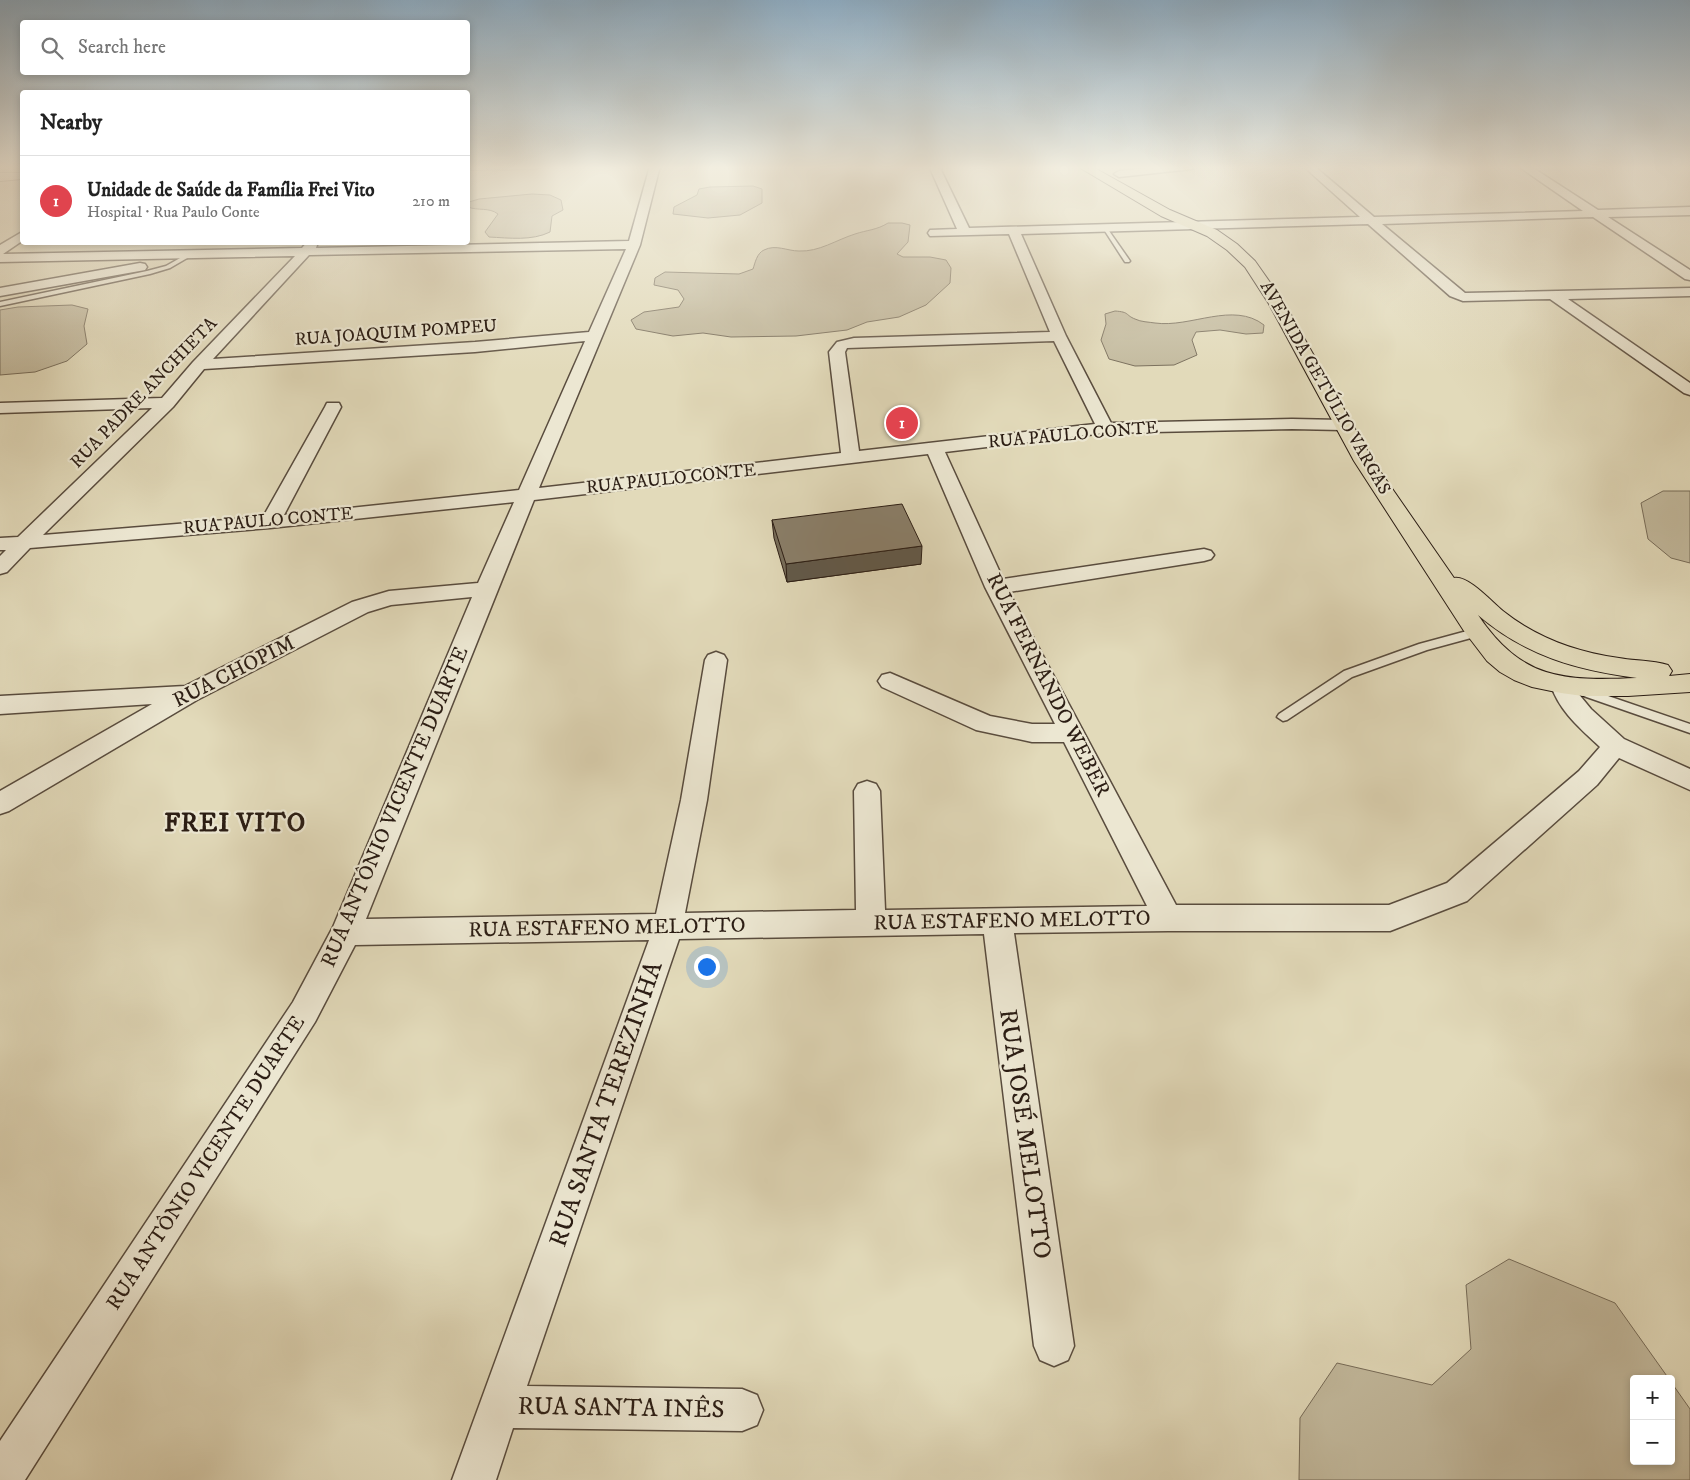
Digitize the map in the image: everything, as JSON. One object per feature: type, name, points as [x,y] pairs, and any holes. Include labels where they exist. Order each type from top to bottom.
[{"type":"main road","name":"AVENIDA GETÚLIO VARGAS","points":[[1214,235],[1230,245],[1266,283],[1365,464],[1478,632],[1499,656],[1522,674],[1541,681],[1562,684],[1653,686],[1690,682]]},
{"type":"main road","name":"AVENIDA GETÚLIO VARGAS","points":[[1434,565],[1506,626],[1534,644],[1586,662],[1690,673]]},
{"type":"main road","points":[[1499,656],[1504,650],[1512,646],[1534,644]]},
{"type":"main road","points":[[1562,684],[1571,679],[1572,671],[1565,656]]},
{"type":"street","name":"RUA ANTÔNIO VICENTE DUARTE","points":[[0,1480],[304,1012],[346,932],[486,589],[637,235]]},
{"type":"street","points":[[1016,235],[1059,336],[1105,428]]},
{"type":"street","points":[[1387,235],[1455,293],[1463,297],[1690,292]]},
{"type":"street","points":[[1630,235],[1690,276]]},
{"type":"street","points":[[0,250],[20,237]]},
{"type":"street","points":[[0,258],[191,254],[310,247],[634,245]]},
{"type":"street","name":"RUA PADRE ANCHIETA","points":[[0,568],[24,542],[167,402],[199,365],[310,247]]},
{"type":"street","points":[[0,292],[94,276],[191,254]]},
{"type":"street","points":[[1553,296],[1690,390]]},
{"type":"street","name":"RUA JOAQUIM POMPEU","points":[[199,365],[475,347],[595,336]]},
{"type":"street","points":[[851,458],[837,352],[842,345],[854,342],[1059,336]]},
{"type":"street","points":[[0,408],[167,402]]},
{"type":"street","points":[[270,522],[333,407]]},
{"type":"street","name":"RUA PAULO CONTE","points":[[0,544],[270,522],[526,495],[1105,428],[1292,424],[1342,425]]},
{"type":"street","name":"RUA FERNANDO WEBER","points":[[934,448],[996,587],[1168,918]]},
{"type":"street","points":[[996,587],[1204,555]]},
{"type":"street","name":"RUA CHOPIM","points":[[0,804],[189,694],[360,607],[389,598],[486,589]]},
{"type":"street","name":"RUA SANTA TEREZINHA","points":[[474,1480],[668,927],[694,800],[716,660]]},
{"type":"street","points":[[890,681],[985,724],[1032,733],[1071,733]]},
{"type":"street","points":[[1562,684],[1566,695],[1582,715],[1615,746],[1690,780]]},
{"type":"street","points":[[0,705],[189,694]]},
{"type":"street","name":"RUA ESTAFENO MELOTTO","points":[[346,932],[1168,918],[1390,918],[1457,892],[1588,778],[1615,746]]},
{"type":"street","points":[[867,791],[872,923]]},
{"type":"street","name":"RUA JOSÉ MELOTTO","points":[[997,921],[1054,1346]]},
{"type":"street","name":"RUA SANTA INÊS","points":[[500,1406],[742,1410]]},
{"type":"lane","points":[[1109,235],[1127,261]]},
{"type":"lane","points":[[0,304],[148,273],[168,267],[191,254]]},
{"type":"lane","points":[[1283,716],[1348,674],[1423,647],[1478,632]]},
{"type":"lane","points":[[1562,684],[1690,729]]},
{"type":"shaded area","points":[[487,235],[543,235],[520,238],[489,237]]},
{"type":"shaded area","points":[[852,235],[909,235],[908,242],[897,254],[903,257],[930,257],[946,260],[951,268],[950,283],[926,305],[899,317],[867,322],[847,330],[796,336],[731,337],[703,333],[673,336],[636,329],[631,320],[644,312],[679,307],[684,299],[678,290],[654,285],[655,278],[665,272],[739,274],[753,269],[760,253],[768,248],[806,251]]},
{"type":"shaded area","points":[[72,305],[88,309],[84,326],[87,344],[67,361],[35,372],[0,375],[0,310],[18,307]]},
{"type":"shaded area","points":[[1115,311],[1125,313],[1140,321],[1155,323],[1169,324],[1225,315],[1239,315],[1252,318],[1264,325],[1263,333],[1246,334],[1220,330],[1196,332],[1192,340],[1197,355],[1174,365],[1135,366],[1109,359],[1101,340],[1106,324],[1105,314]]},
{"type":"shaded area","points":[[1663,491],[1690,491],[1690,563],[1671,558],[1648,539],[1641,503]]},
{"type":"shaded area","points":[[1509,1259],[1615,1303],[1666,1375],[1630,1375],[1630,1465],[1675,1465],[1675,1388],[1690,1409],[1690,1480],[1299,1480],[1300,1418],[1337,1363],[1432,1385],[1471,1349],[1466,1285]]},
{"type":"building","points":[[902,504],[922,546],[786,564],[772,520]]},
{"type":"place","name":"Unidade de Saúde da Família Frei Vito","points":[[902,423]]},
{"type":"district","name":"FREI VITO","points":[[235,823]]}]
